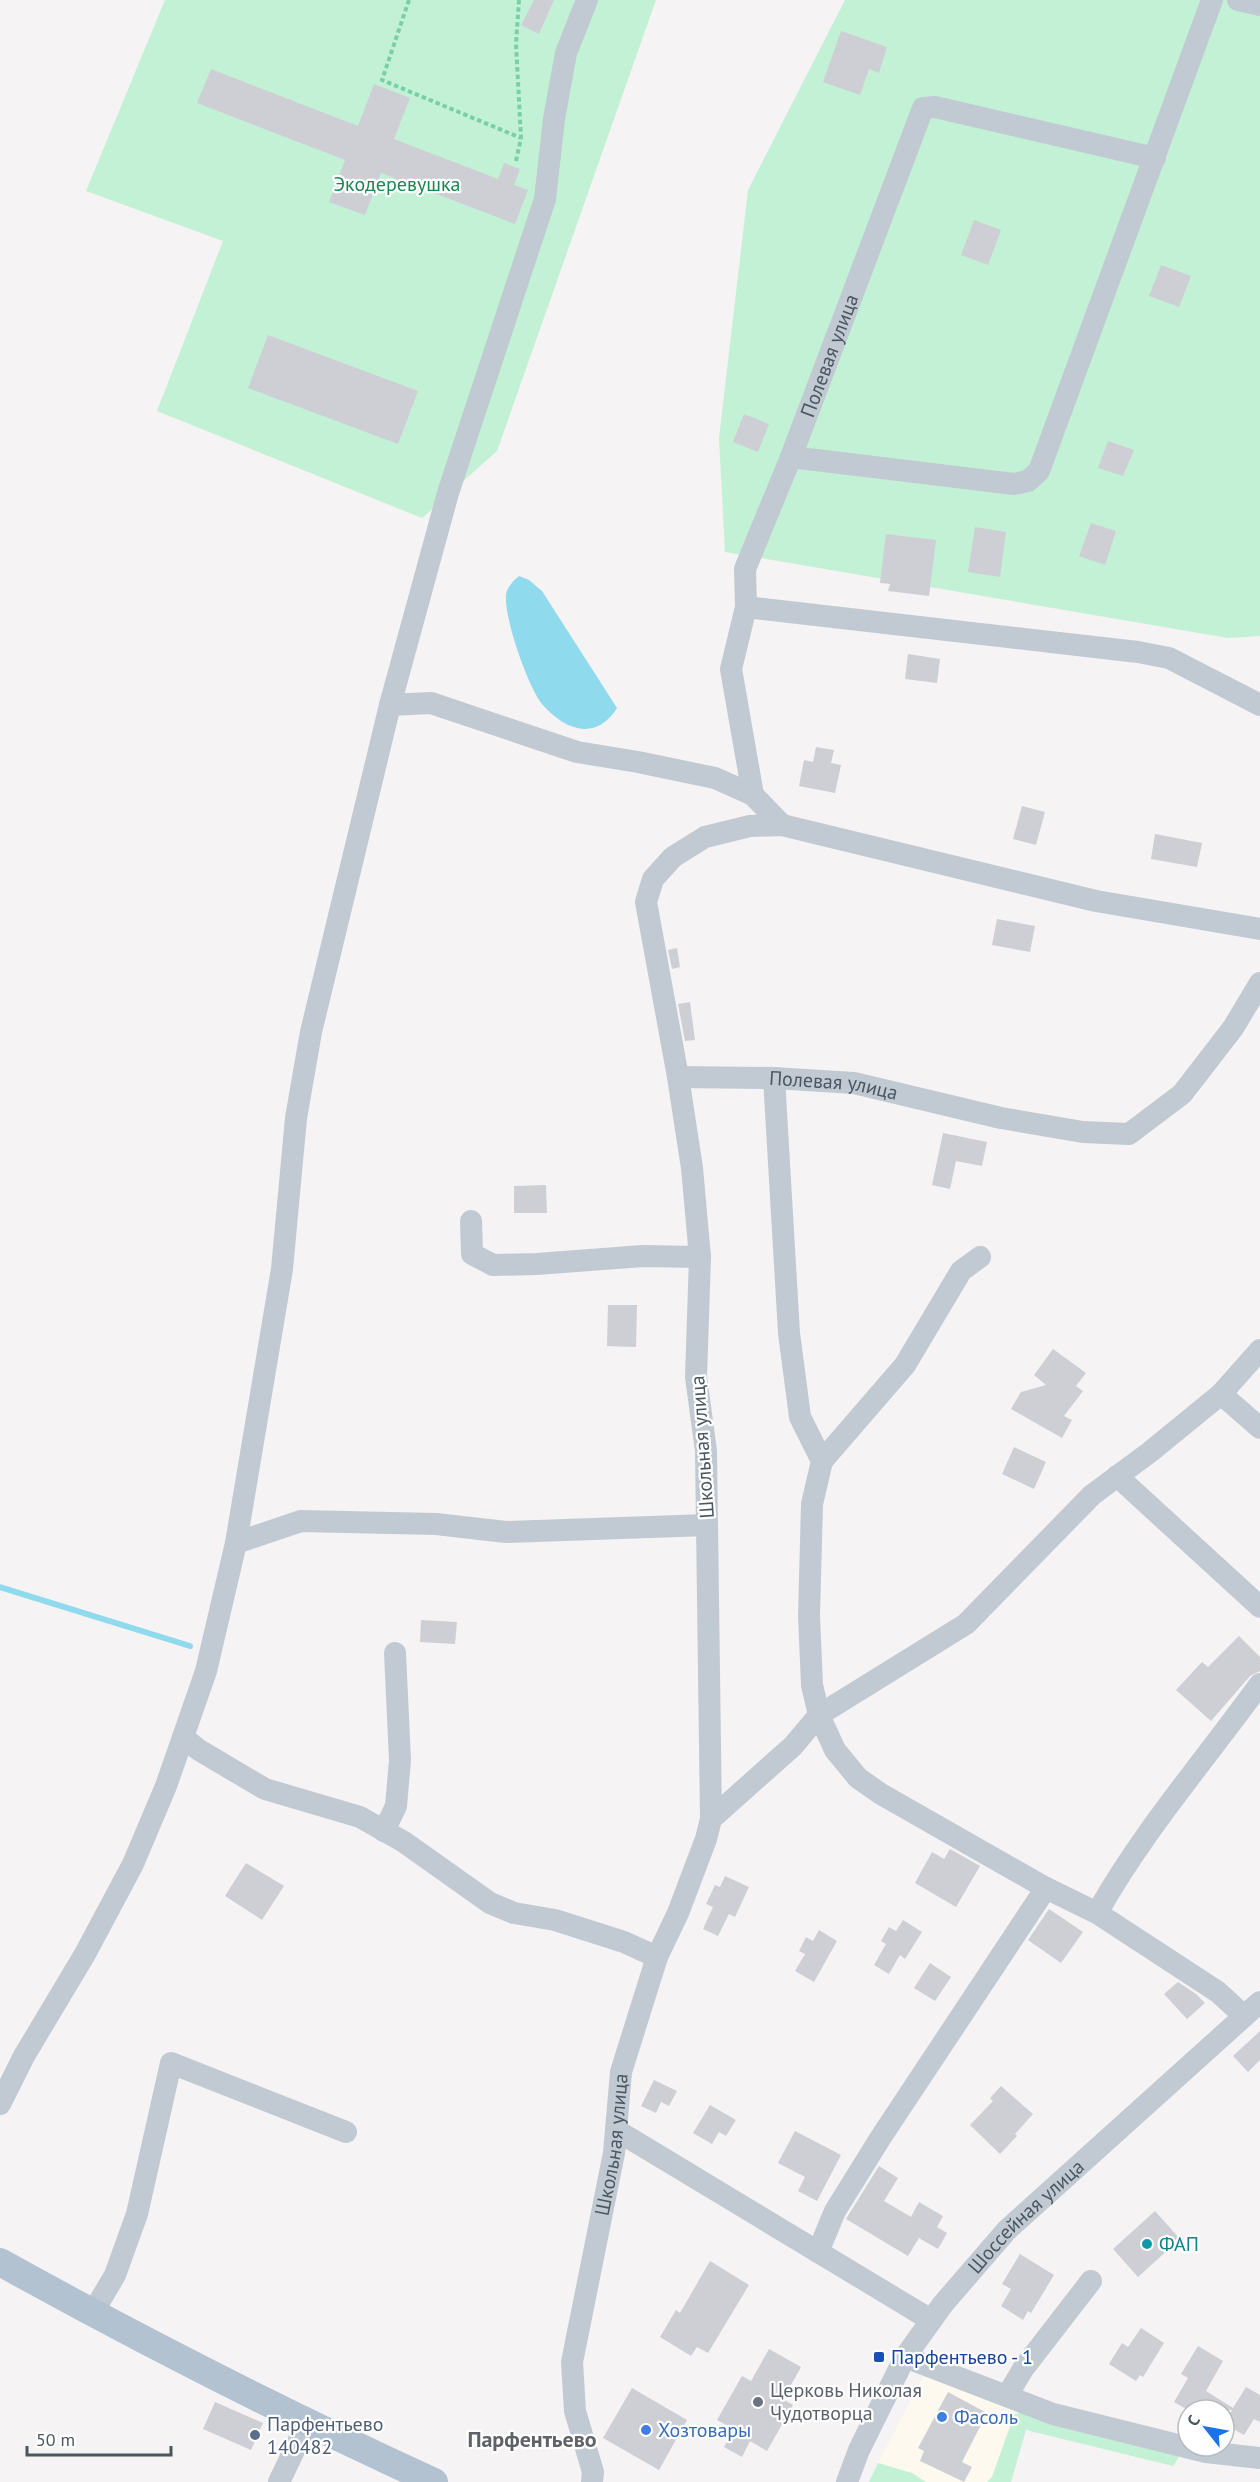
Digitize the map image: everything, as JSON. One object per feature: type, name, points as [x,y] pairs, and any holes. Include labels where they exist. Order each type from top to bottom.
[{"type":"main road","points":[[0,2262],[92,2314],[307,2423],[434,2482]]},
{"type":"street","points":[[0,2104],[24,2056],[85,1954],[133,1864],[166,1786],[206,1671],[236,1543],[282,1269],[296,1118],[311,1032],[390,705],[448,493],[545,199],[554,119],[566,53],[587,0]]},
{"type":"street","points":[[791,458],[1014,484],[1028,481],[1039,471],[1212,0]]},
{"type":"street","points":[[1238,0],[1260,5]]},
{"type":"street","name":"Полевая улица","points":[[753,795],[731,669],[746,608],[745,569],[791,458],[923,108],[936,107],[1155,158]]},
{"type":"street","points":[[746,608],[1138,652],[1169,658],[1260,705]]},
{"type":"street","points":[[390,705],[431,703],[577,752],[715,778],[753,795],[782,825]]},
{"type":"street","points":[[678,1077],[646,902],[654,879],[673,857],[705,837],[750,826],[782,825],[1096,901],[1260,929]]},
{"type":"street","name":"Полевая улица","points":[[678,1077],[774,1078],[854,1083],[1001,1118],[1083,1132],[1130,1134],[1182,1094],[1233,1028],[1260,983]]},
{"type":"street","name":"Школьная улица","points":[[592,2482],[593,2472],[575,2411],[572,2362],[614,2153],[621,2072],[657,1957],[678,1913],[706,1839],[711,1819],[706,1451],[696,1377],[700,1257],[692,1168],[678,1077]]},
{"type":"street","points":[[774,1078],[789,1333],[800,1417],[822,1461]]},
{"type":"street","points":[[471,1221],[472,1254],[493,1265],[643,1256],[700,1257]]},
{"type":"street","points":[[981,1257],[961,1271],[905,1365],[822,1461],[812,1503],[809,1616],[812,1685],[819,1715],[836,1750],[858,1778],[881,1794],[1046,1888],[1096,1913],[1218,1992],[1252,2009]]},
{"type":"street","points":[[711,1819],[793,1746],[819,1715],[966,1624],[1092,1495],[1150,1452],[1221,1394],[1260,1350]]},
{"type":"street","points":[[1221,1394],[1260,1428]]},
{"type":"street","points":[[1117,1476],[1260,1607]]},
{"type":"street","points":[[236,1543],[301,1521],[436,1524],[506,1532],[708,1525]]},
{"type":"street","points":[[384,1831],[396,1806],[400,1760],[395,1653]]},
{"type":"street","points":[[1096,1913],[1118,1876],[1164,1810],[1260,1684]]},
{"type":"street","points":[[184,1738],[199,1750],[265,1789],[360,1817],[462,1881],[490,1903],[514,1913],[555,1920],[624,1942],[657,1957]]},
{"type":"street","points":[[818,2252],[835,2211],[881,2137],[1046,1888]]},
{"type":"street","name":"Шоссейная улица","points":[[846,2480],[905,2357],[931,2320],[1008,2230],[1252,2009]]},
{"type":"street","points":[[92,2314],[115,2275],[137,2214],[171,2063],[346,2132]]},
{"type":"street","points":[[616,2130],[931,2320]]},
{"type":"street","points":[[1007,2396],[1023,2368],[1091,2281]]},
{"type":"street","points":[[905,2357],[1053,2414],[1206,2452],[1260,2458]]},
{"type":"street","points":[[279,2482],[307,2423]]},
{"type":"path","points":[[409,0],[382,80],[520,138]]},
{"type":"path","points":[[516,161],[520,138],[516,44],[519,0]]},
{"type":"shaded area","points":[[926,2371],[1013,2404],[1014,2415],[1007,2439],[992,2477],[987,2482],[926,2482],[912,2473],[878,2463]]},
{"type":"green space","name":"Экодеревушка","points":[[165,0],[656,0],[497,451],[422,518],[157,411],[223,241],[86,191]]},
{"type":"green space","points":[[845,0],[1260,0],[1260,636],[1228,638],[725,552],[719,438],[748,190]]},
{"type":"green space","points":[[1024,2411],[1164,2448],[1178,2458],[1173,2466],[1026,2430],[1011,2482],[987,2482],[992,2477],[1014,2415]]},
{"type":"green space","points":[[878,2463],[912,2473],[926,2482],[869,2482]]},
{"type":"water","points":[[519,576],[529,580],[542,591],[617,708],[609,719],[600,725],[590,729],[570,726],[551,713],[536,695],[518,652],[506,606],[508,589]]},
{"type":"building","points":[[534,0],[554,0],[539,34],[521,25]]},
{"type":"building","points":[[841,31],[887,47],[879,73],[869,69],[860,95],[823,82]]},
{"type":"building","points":[[211,69],[358,126],[374,84],[410,98],[394,139],[498,179],[504,163],[520,169],[514,185],[528,190],[515,224],[381,173],[365,215],[329,202],[345,160],[197,103]]},
{"type":"building","points":[[974,220],[1001,230],[988,265],[961,255]]},
{"type":"building","points":[[1161,265],[1191,276],[1179,307],[1149,296]]},
{"type":"building","points":[[268,335],[418,391],[398,444],[248,388]]},
{"type":"building","points":[[744,414],[769,424],[758,452],[733,442]]},
{"type":"building","points":[[1108,441],[1134,450],[1123,476],[1098,468]]},
{"type":"building","points":[[1091,523],[1116,531],[1105,565],[1079,556]]},
{"type":"building","points":[[975,527],[1006,532],[1000,577],[968,572]]},
{"type":"building","points":[[886,534],[936,540],[929,596],[888,591],[890,584],[880,583]]},
{"type":"building","points":[[908,654],[940,659],[937,683],[905,679]]},
{"type":"building","points":[[816,747],[834,750],[831,763],[841,765],[835,793],[799,786],[804,760],[813,762]]},
{"type":"building","points":[[1022,806],[1045,812],[1036,845],[1013,839]]},
{"type":"building","points":[[1155,834],[1202,843],[1197,867],[1151,859]]},
{"type":"building","points":[[997,919],[1035,926],[1030,952],[992,945]]},
{"type":"building","points":[[677,948],[680,967],[672,969],[668,950]]},
{"type":"building","points":[[690,1002],[695,1040],[685,1041],[678,1004]]},
{"type":"building","points":[[943,1133],[987,1142],[982,1166],[956,1161],[950,1189],[932,1185]]},
{"type":"building","points":[[546,1185],[547,1213],[514,1213],[514,1186]]},
{"type":"building","points":[[608,1305],[637,1305],[636,1347],[607,1346]]},
{"type":"building","points":[[1053,1349],[1086,1373],[1076,1386],[1083,1391],[1064,1416],[1072,1420],[1062,1438],[1011,1409],[1021,1392],[1046,1385],[1034,1375]]},
{"type":"building","points":[[1014,1447],[1046,1462],[1034,1489],[1002,1474]]},
{"type":"building","points":[[421,1620],[457,1622],[455,1644],[420,1642]]},
{"type":"building","points":[[1239,1636],[1260,1657],[1260,1671],[1250,1676],[1211,1721],[1176,1690],[1202,1662],[1208,1667]]},
{"type":"building","points":[[950,1849],[980,1866],[956,1907],[915,1883],[932,1852],[944,1859]]},
{"type":"building","points":[[246,1863],[284,1886],[262,1920],[225,1896]]},
{"type":"building","points":[[725,1876],[749,1887],[735,1917],[729,1914],[718,1936],[703,1929],[713,1907],[706,1904],[715,1885],[720,1887]]},
{"type":"building","points":[[1049,1909],[1083,1932],[1061,1963],[1028,1940]]},
{"type":"building","points":[[903,1920],[922,1932],[905,1959],[900,1955],[889,1974],[874,1965],[886,1944],[881,1941],[889,1927],[896,1931]]},
{"type":"building","points":[[819,1930],[837,1941],[814,1982],[795,1971],[805,1954],[799,1951],[806,1937],[813,1941]]},
{"type":"building","points":[[930,1963],[951,1977],[935,2001],[914,1988]]},
{"type":"building","points":[[1178,1982],[1205,2003],[1187,2019],[1164,1994]]},
{"type":"building","points":[[1260,2031],[1260,2060],[1248,2072],[1233,2056]]},
{"type":"building","points":[[654,2080],[677,2091],[669,2106],[661,2102],[656,2113],[641,2106]]},
{"type":"building","points":[[1001,2086],[1033,2114],[1000,2154],[970,2125],[993,2101],[990,2098]]},
{"type":"building","points":[[710,2105],[736,2120],[726,2136],[719,2132],[712,2144],[693,2133]]},
{"type":"building","points":[[795,2131],[841,2155],[817,2201],[798,2191],[805,2177],[778,2163]]},
{"type":"building","points":[[879,2166],[898,2178],[884,2201],[911,2217],[919,2202],[943,2216],[937,2227],[947,2233],[938,2249],[919,2238],[908,2256],[846,2219]]},
{"type":"building","name":"ФАП","points":[[1155,2211],[1180,2239],[1138,2277],[1113,2249]]},
{"type":"building","points":[[1020,2254],[1054,2275],[1031,2313],[1028,2311],[1023,2320],[1001,2306],[1011,2289],[1002,2284]]},
{"type":"building","points":[[710,2261],[749,2285],[708,2353],[697,2347],[691,2356],[660,2337],[676,2310],[680,2313]]},
{"type":"building","points":[[1141,2328],[1164,2343],[1143,2377],[1140,2375],[1136,2381],[1109,2364],[1122,2343],[1128,2347]]},
{"type":"building","points":[[1198,2346],[1223,2361],[1206,2391],[1217,2398],[1176,2398],[1188,2378],[1181,2374]]},
{"type":"building","name":"Церковь Николая Чудотворца","points":[[769,2349],[801,2367],[783,2399],[793,2405],[767,2451],[750,2441],[742,2457],[724,2447],[734,2429],[717,2420],[742,2376],[751,2381]]},
{"type":"building","points":[[1246,2387],[1260,2395],[1260,2422],[1254,2419],[1244,2435],[1236,2431],[1236,2403]]},
{"type":"building","points":[[632,2388],[687,2420],[659,2470],[603,2438]]},
{"type":"building","points":[[948,2392],[987,2413],[962,2462],[972,2467],[964,2482],[920,2461],[924,2451],[918,2448]]},
{"type":"building","points":[[215,2402],[263,2423],[251,2450],[203,2429]]},
{"type":"waterway","points":[[0,1587],[190,1646]]},
{"type":"place","name":"ФАП","points":[[1147,2244]]},
{"type":"place","name":"Парфентьево - 1","points":[[879,2357]]},
{"type":"place","name":"Церковь Николая Чудотворца","points":[[758,2402]]},
{"type":"place","name":"Фасоль","points":[[942,2417]]},
{"type":"place","name":"Хозтовары","points":[[646,2430]]},
{"type":"place","name":"Парфентьево 140482","points":[[255,2435]]},
{"type":"district","name":"Парфентьево","points":[[532,2439]]}]
